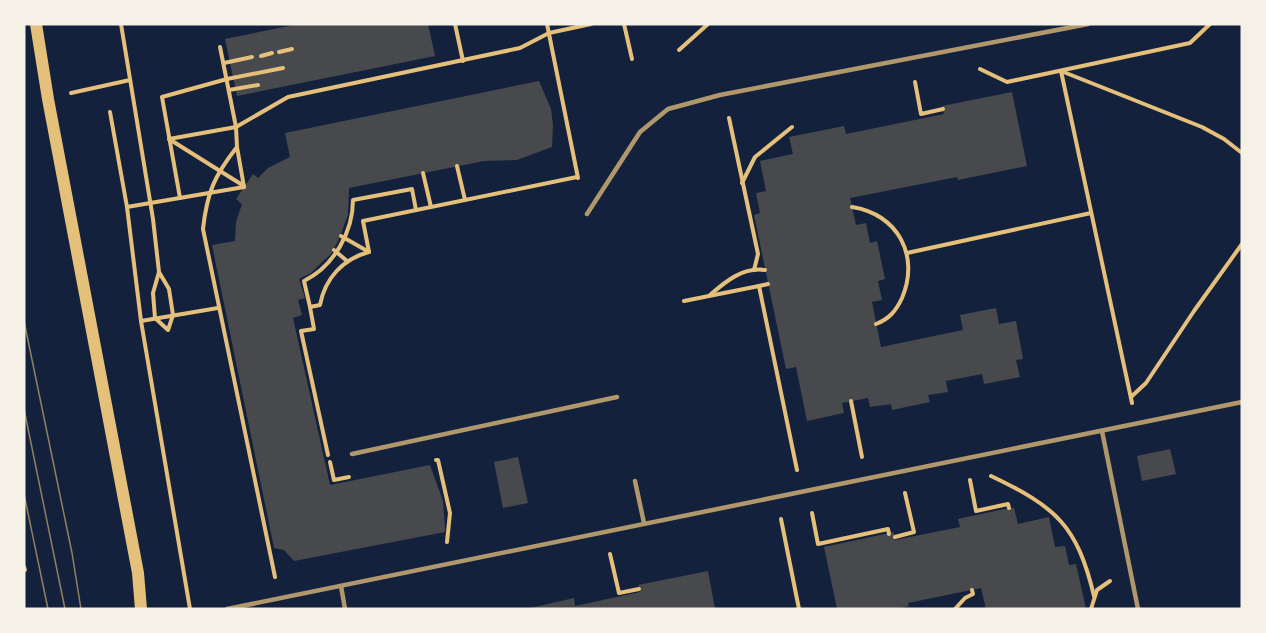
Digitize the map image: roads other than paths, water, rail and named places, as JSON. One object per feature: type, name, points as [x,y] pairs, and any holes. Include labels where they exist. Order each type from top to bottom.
[{"type":"main road","points":[[36,24],[48,99],[138,573],[141,609]]},
{"type":"lane","points":[[587,214],[640,132],[668,109],[720,95],[1066,26],[1088,24]]},
{"type":"lane","points":[[352,454],[617,397]]},
{"type":"lane","points":[[227,609],[1242,402]]},
{"type":"lane","points":[[1102,431],[1138,609]]},
{"type":"lane","points":[[635,481],[644,523]]},
{"type":"lane","points":[[341,586],[345,609]]},
{"type":"tram line","points":[[24,321],[72,553],[81,609]]},
{"type":"tram line","points":[[24,409],[65,609]]},
{"type":"tram line","points":[[24,494],[48,609]]}]
